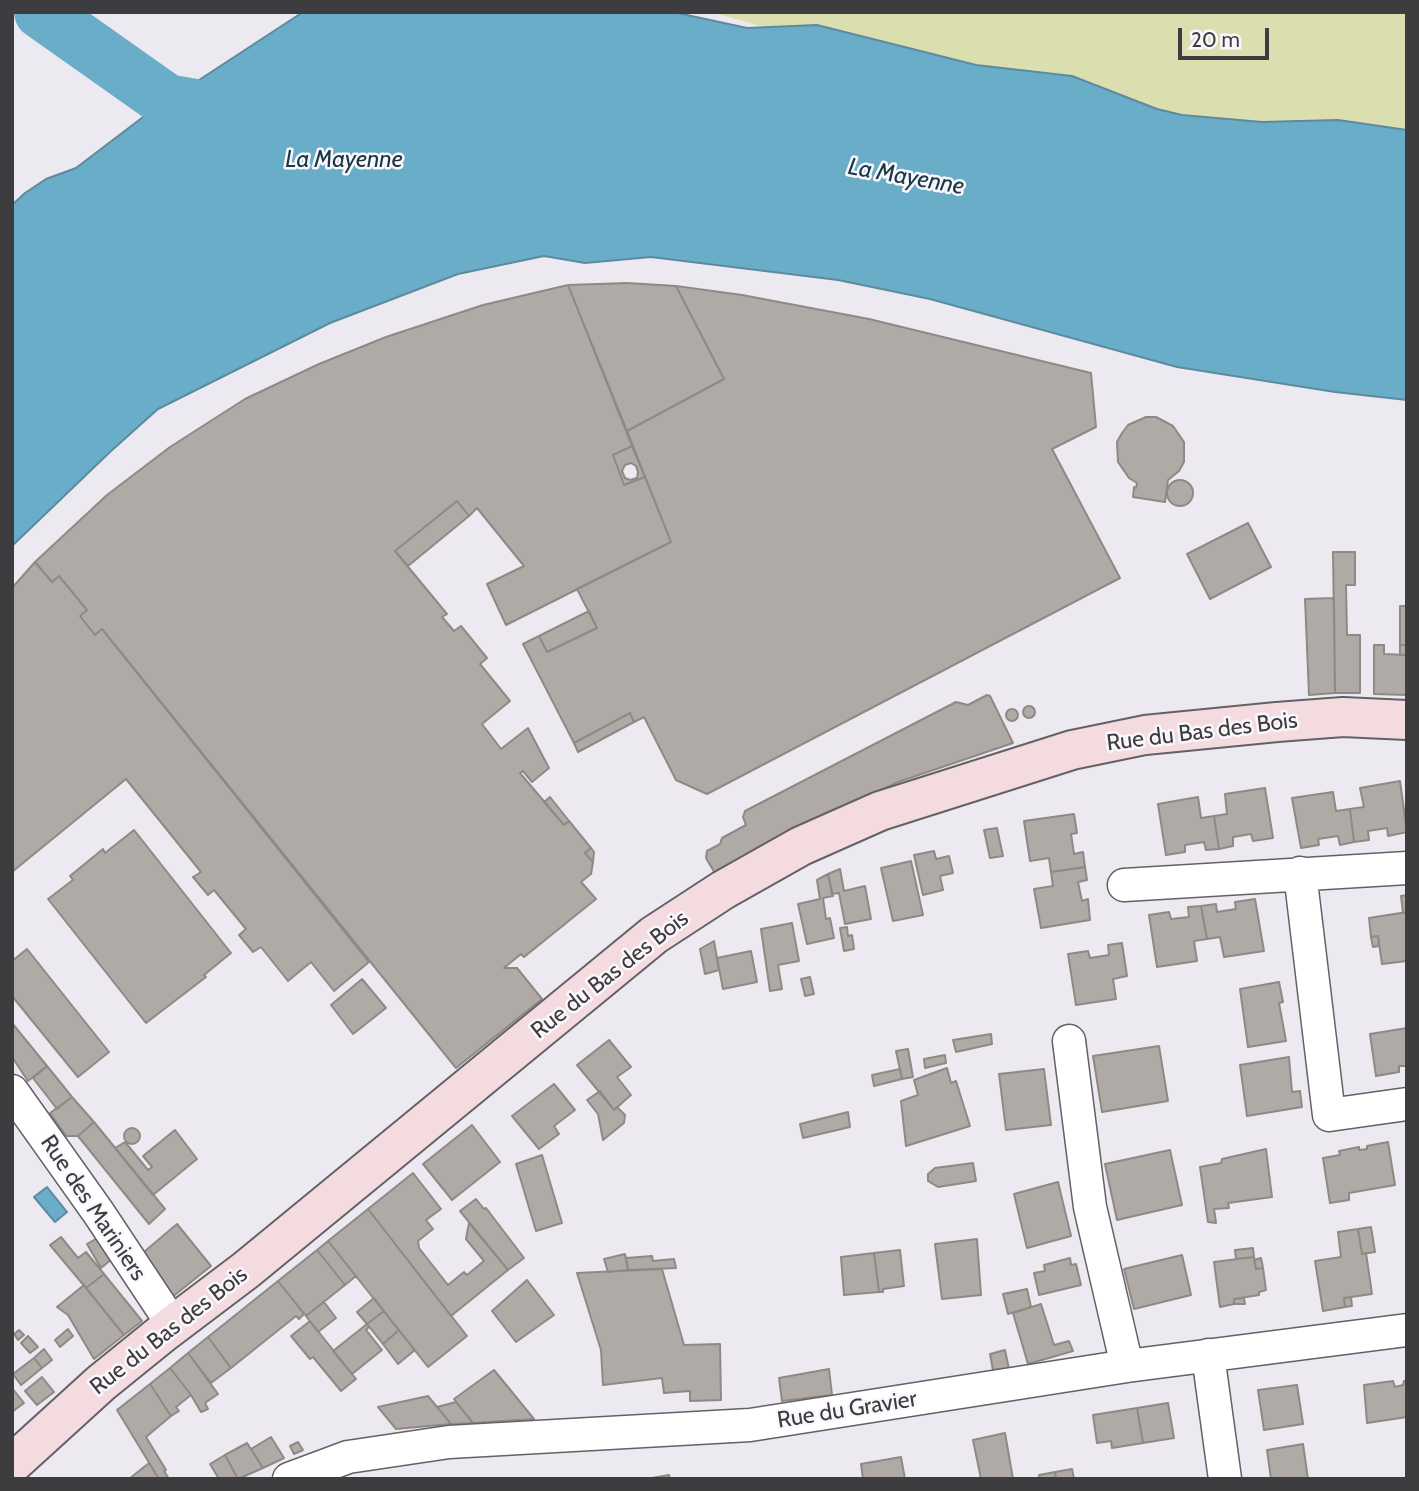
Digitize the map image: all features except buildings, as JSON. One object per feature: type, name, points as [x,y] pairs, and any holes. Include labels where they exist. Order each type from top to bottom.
[{"type":"street","name":"Rue du Bas des Bois","points":[[12,1464],[102,1383],[246,1270],[654,935],[723,890],[801,846],[880,811],[1072,750],[1145,735],[1343,717],[1407,720]]},
{"type":"street","points":[[1124,885],[1407,868]]},
{"type":"street","points":[[1300,873],[1329,1115],[1407,1104]]},
{"type":"street","points":[[1069,1041],[1090,1207],[1127,1366]]},
{"type":"street","name":"Rue des Mariniers","points":[[12,1091],[98,1212],[173,1325]]},
{"type":"street","name":"Rue du Gravier","points":[[289,1479],[348,1457],[449,1442],[750,1425],[1127,1366],[1407,1330]]},
{"type":"street","points":[[1208,1355],[1225,1479]]},
{"type":"green space","points":[[711,12],[1407,12],[1407,153],[1128,130]]},
{"type":"water","name":"La Mayenne","points":[[303,12],[673,12],[747,28],[817,25],[976,65],[1072,76],[1157,109],[1182,115],[1262,122],[1338,120],[1407,130],[1407,400],[1335,392],[1177,367],[930,299],[838,280],[651,257],[585,263],[544,256],[458,274],[330,323],[158,409],[12,546],[12,205],[46,179],[76,168],[147,114]]},
{"type":"water","points":[[47,1187],[67,1212],[55,1222],[34,1197]]},
{"type":"waterway","points":[[41,12],[167,101],[242,114]]}]
